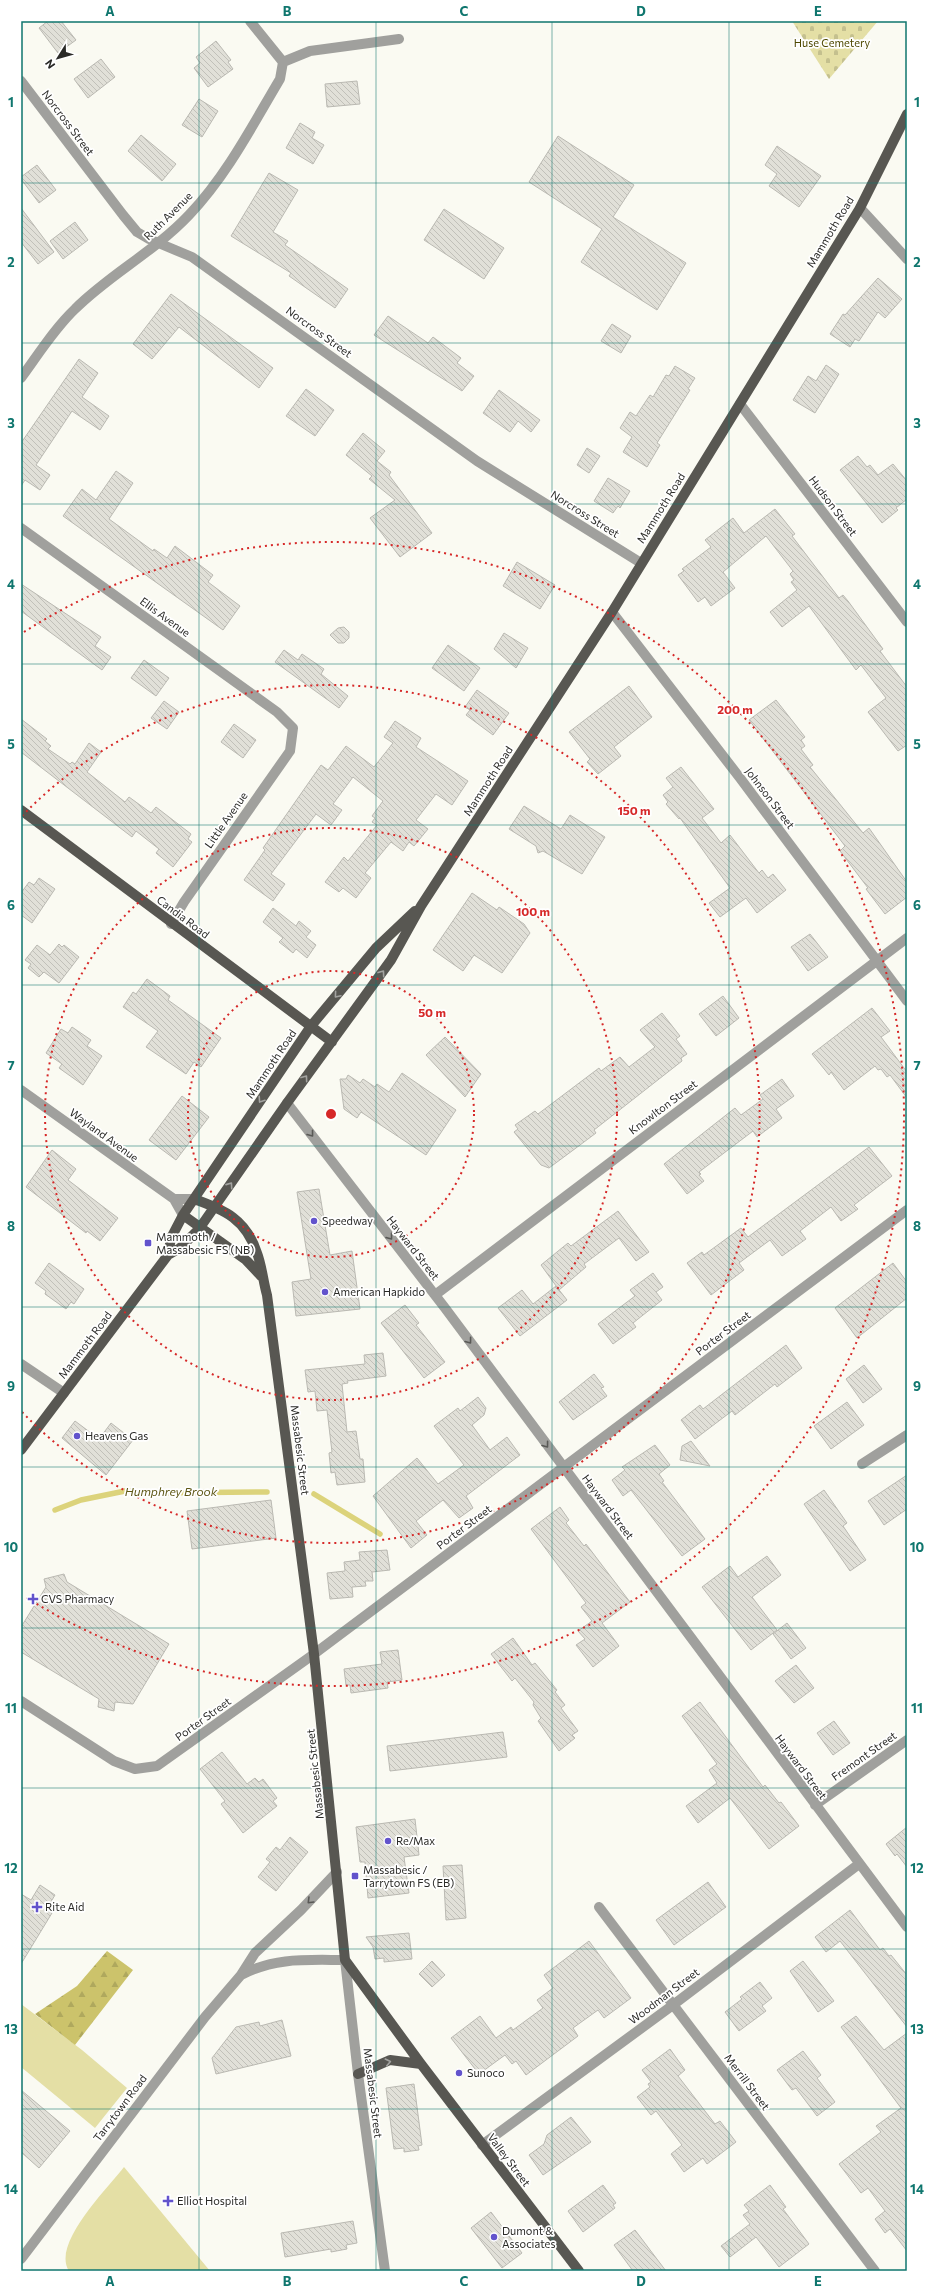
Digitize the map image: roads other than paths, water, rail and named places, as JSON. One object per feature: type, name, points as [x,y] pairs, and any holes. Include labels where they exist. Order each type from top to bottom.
[{"type":"main road","name":"Mammoth Road","points":[[21,1450],[168,1255],[180,1248],[199,1229],[287,1103],[391,960],[421,906],[612,612],[860,208],[907,114]]},
{"type":"main road","name":"Candia Road","points":[[21,810],[171,924],[332,1042]]},
{"type":"main road","name":"Mammoth Road","points":[[168,1255],[171,1238],[183,1215],[311,1026],[376,948],[421,906]]},
{"type":"main road","name":"Massabesic Street","points":[[194,1199],[215,1207],[240,1223],[251,1238],[258,1254],[261,1276],[271,1315],[314,1654],[345,1960]]},
{"type":"main road","name":"Massabesic Street","points":[[183,1215],[199,1229],[246,1260],[261,1276]]},
{"type":"main road","name":"Valley Street","points":[[345,1960],[421,2064],[579,2271]]},
{"type":"main road","points":[[358,2074],[390,2060],[421,2064]]},
{"type":"street","points":[[250,21],[283,62],[310,51],[399,39]]},
{"type":"street","name":"Ruth Avenue","points":[[21,378],[62,322],[76,308],[160,243],[190,214],[228,167],[280,79],[283,62]]},
{"type":"street","name":"Norcross Street","points":[[21,81],[123,215],[138,232],[192,257],[477,461],[641,563]]},
{"type":"street","points":[[860,208],[907,259]]},
{"type":"street","name":"Hudson Street","points":[[740,404],[907,622]]},
{"type":"street","name":"Ellis Avenue","points":[[21,528],[277,712],[293,728]]},
{"type":"street","name":"Johnson Street","points":[[612,612],[740,778],[876,962],[907,1001]]},
{"type":"street","name":"Little Avenue","points":[[171,924],[184,902],[290,750],[293,728]]},
{"type":"street","name":"Knowlton Street","points":[[434,1295],[907,938]]},
{"type":"street","name":"Wayland Avenue","points":[[21,1090],[174,1200],[183,1215]]},
{"type":"street","name":"Hayward Street","points":[[287,1103],[434,1295],[907,1927]]},
{"type":"street","points":[[174,1200],[194,1199]]},
{"type":"street","name":"Porter Street","points":[[21,1701],[114,1761],[135,1769],[157,1766],[314,1654],[907,1210]]},
{"type":"street","points":[[21,1364],[64,1393]]},
{"type":"street","points":[[862,1464],[907,1434]]},
{"type":"street","name":"Fremont Street","points":[[815,1805],[907,1740]]},
{"type":"street","name":"Woodman Street","points":[[482,2145],[673,2005],[859,1864]]},
{"type":"street","name":"Tarrytown Road","points":[[21,2259],[205,2017],[241,1974],[255,1953],[301,1910],[336,1872]]},
{"type":"street","name":"Merrill Street","points":[[598,1908],[875,2271]]},
{"type":"street","name":"Tarrytown Road","points":[[241,1974],[258,1966],[286,1960],[345,1960]]},
{"type":"street","name":"Massabesic Street","points":[[345,1960],[358,2074],[385,2271]]},
{"type":"waterway","name":"Humphrey Brook","points":[[55,1510],[81,1500],[125,1491],[152,1493],[267,1492]]},
{"type":"waterway","name":"Humphrey Brook","points":[[314,1494],[380,1534]]},
{"type":"place","name":"Speedway","points":[[314,1221]]},
{"type":"place","name":"Mammoth / Massabesic FS (NB)","points":[[148,1243]]},
{"type":"place","name":"American Hapkido","points":[[325,1292]]},
{"type":"place","name":"Heavens Gas","points":[[77,1436]]},
{"type":"place","name":"CVS Pharmacy","points":[[33,1599]]},
{"type":"place","name":"Re/Max","points":[[388,1841]]},
{"type":"place","name":"Massabesic / Tarrytown FS (EB)","points":[[355,1876]]},
{"type":"place","name":"Rite Aid","points":[[37,1907]]},
{"type":"place","name":"Sunoco","points":[[459,2073]]},
{"type":"place","name":"Elliot Hospital","points":[[168,2201]]},
{"type":"place","name":"Dumont & Associates","points":[[494,2237]]},
{"type":"park label","name":"Huse Cemetery","points":[[832,43]]}]
